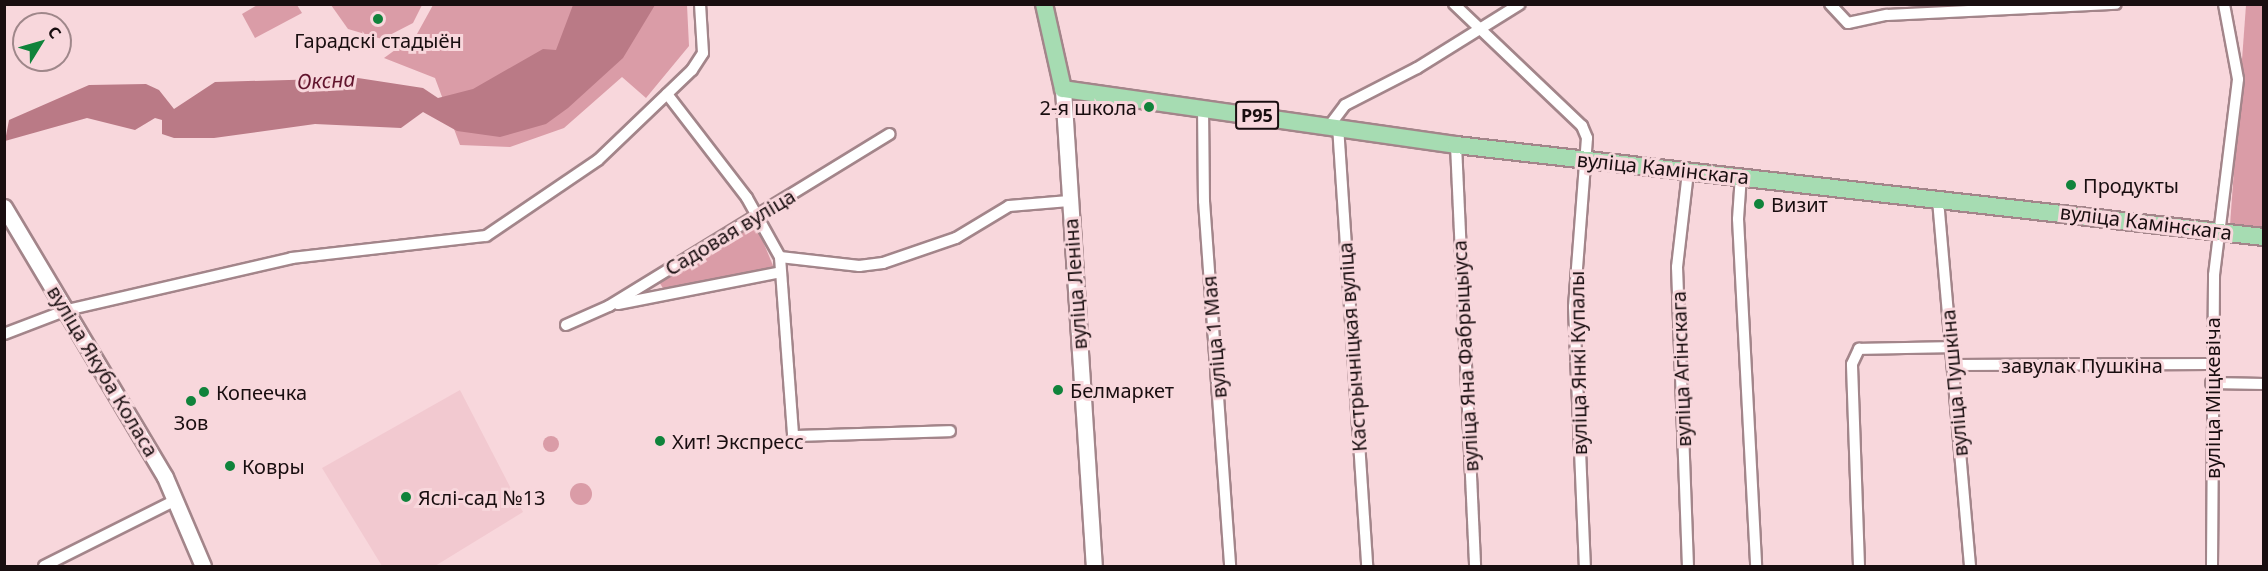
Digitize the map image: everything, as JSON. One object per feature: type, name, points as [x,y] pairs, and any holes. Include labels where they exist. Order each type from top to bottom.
[{"type":"main road","name":"вуліца Леніна","points":[[1044,4],[1063,88],[1094,567]]},
{"type":"main road","name":"вуліца Камінскага","points":[[1063,88],[1334,126],[1456,146],[1741,176],[2264,237]]},
{"type":"main road","name":"вуліца Якуба Коласа","points":[[4,207],[67,310],[177,500],[210,567]]},
{"type":"main road","name":"вуліца Якуба Коласа","points":[[194,538],[203,567]]},
{"type":"street","points":[[4,334],[67,310],[329,251],[486,236],[598,160],[668,94],[703,53],[700,4]]},
{"type":"street","name":"вуліца Янкі Купалы","points":[[1454,4],[1478,31],[1582,126],[1587,160],[1574,307],[1585,567]]},
{"type":"street","points":[[1334,126],[1345,105],[1478,31],[1520,4]]},
{"type":"street","points":[[1830,4],[1843,22],[1887,10],[2116,4]]},
{"type":"street","name":"вуліца Міцкевіча","points":[[2212,567],[2211,364],[2218,230],[2238,79],[2224,4]]},
{"type":"street","points":[[668,94],[757,216],[780,257],[793,436],[950,431]]},
{"type":"street","name":"вуліца 1 Мая","points":[[1203,107],[1204,201],[1230,567]]},
{"type":"street","name":"Кастрычніцкая вуліца","points":[[1334,126],[1367,567]]},
{"type":"street","name":"Садовая вуліца","points":[[566,325],[609,306],[890,134]]},
{"type":"street","name":"вуліца Яна Фабрыцыуса","points":[[1456,146],[1475,567]]},
{"type":"street","name":"вуліца Агінскага","points":[[1688,172],[1677,267],[1688,567]]},
{"type":"street","points":[[1741,176],[1738,219],[1756,567]]},
{"type":"street","name":"вуліца Пушкіна","points":[[1938,200],[1970,567]]},
{"type":"street","points":[[780,257],[859,266],[883,263],[956,238],[1009,206],[1069,201]]},
{"type":"street","points":[[609,306],[781,272]]},
{"type":"street","points":[[1859,567],[1852,364],[1859,349],[1952,347]]},
{"type":"street","name":"завулак Пушкіна","points":[[1954,365],[2211,364]]},
{"type":"street","points":[[2211,383],[2264,384]]},
{"type":"street","points":[[44,567],[177,500]]},
{"type":"shaded area","points":[[259,4],[297,5],[302,13],[255,38],[242,14]]},
{"type":"shaded area","name":"Гарадскі стадыён","points":[[331,5],[422,5],[413,23],[382,39],[348,29]]},
{"type":"shaded area","points":[[433,5],[687,5],[689,46],[646,98],[622,77],[564,128],[510,147],[460,145],[435,78],[384,58],[417,34]]},
{"type":"shaded area","points":[[2246,5],[2263,5],[2263,230],[2230,225]]},
{"type":"shaded area","points":[[755,222],[774,268],[664,290],[658,280]]},
{"type":"shaded area","points":[[460,390],[523,512],[435,566],[382,566],[322,468]]},
{"type":"shaded area","points":[[551,436],[559,444],[551,452],[543,444]]},
{"type":"shaded area","points":[[581,483],[589,486],[592,494],[589,502],[581,505],[573,502],[570,494],[573,486]]},
{"type":"water","name":"Оксна","points":[[573,5],[655,5],[623,58],[568,108],[546,124],[500,137],[457,131],[423,112],[401,128],[315,124],[214,138],[174,138],[162,134],[162,120],[155,118],[135,130],[87,118],[5,141],[9,120],[89,85],[146,84],[159,90],[174,109],[215,82],[358,78],[423,88],[438,98],[473,89],[543,49],[556,50]]},
{"type":"place","name":"Гарадскі стадыён","points":[[378,19]]},
{"type":"place","name":"2-я школа","points":[[1149,107]]},
{"type":"place","name":"Продукты","points":[[2071,185]]},
{"type":"place","name":"Визит","points":[[1759,204]]},
{"type":"place","name":"Белмаркет","points":[[1058,390]]},
{"type":"place","name":"Копеечка","points":[[204,392]]},
{"type":"place","name":"Зов","points":[[191,401]]},
{"type":"place","name":"Хит! Экспресс","points":[[660,441]]},
{"type":"place","name":"Ковры","points":[[230,466]]},
{"type":"place","name":"Яслі-сад №13","points":[[406,497]]}]
